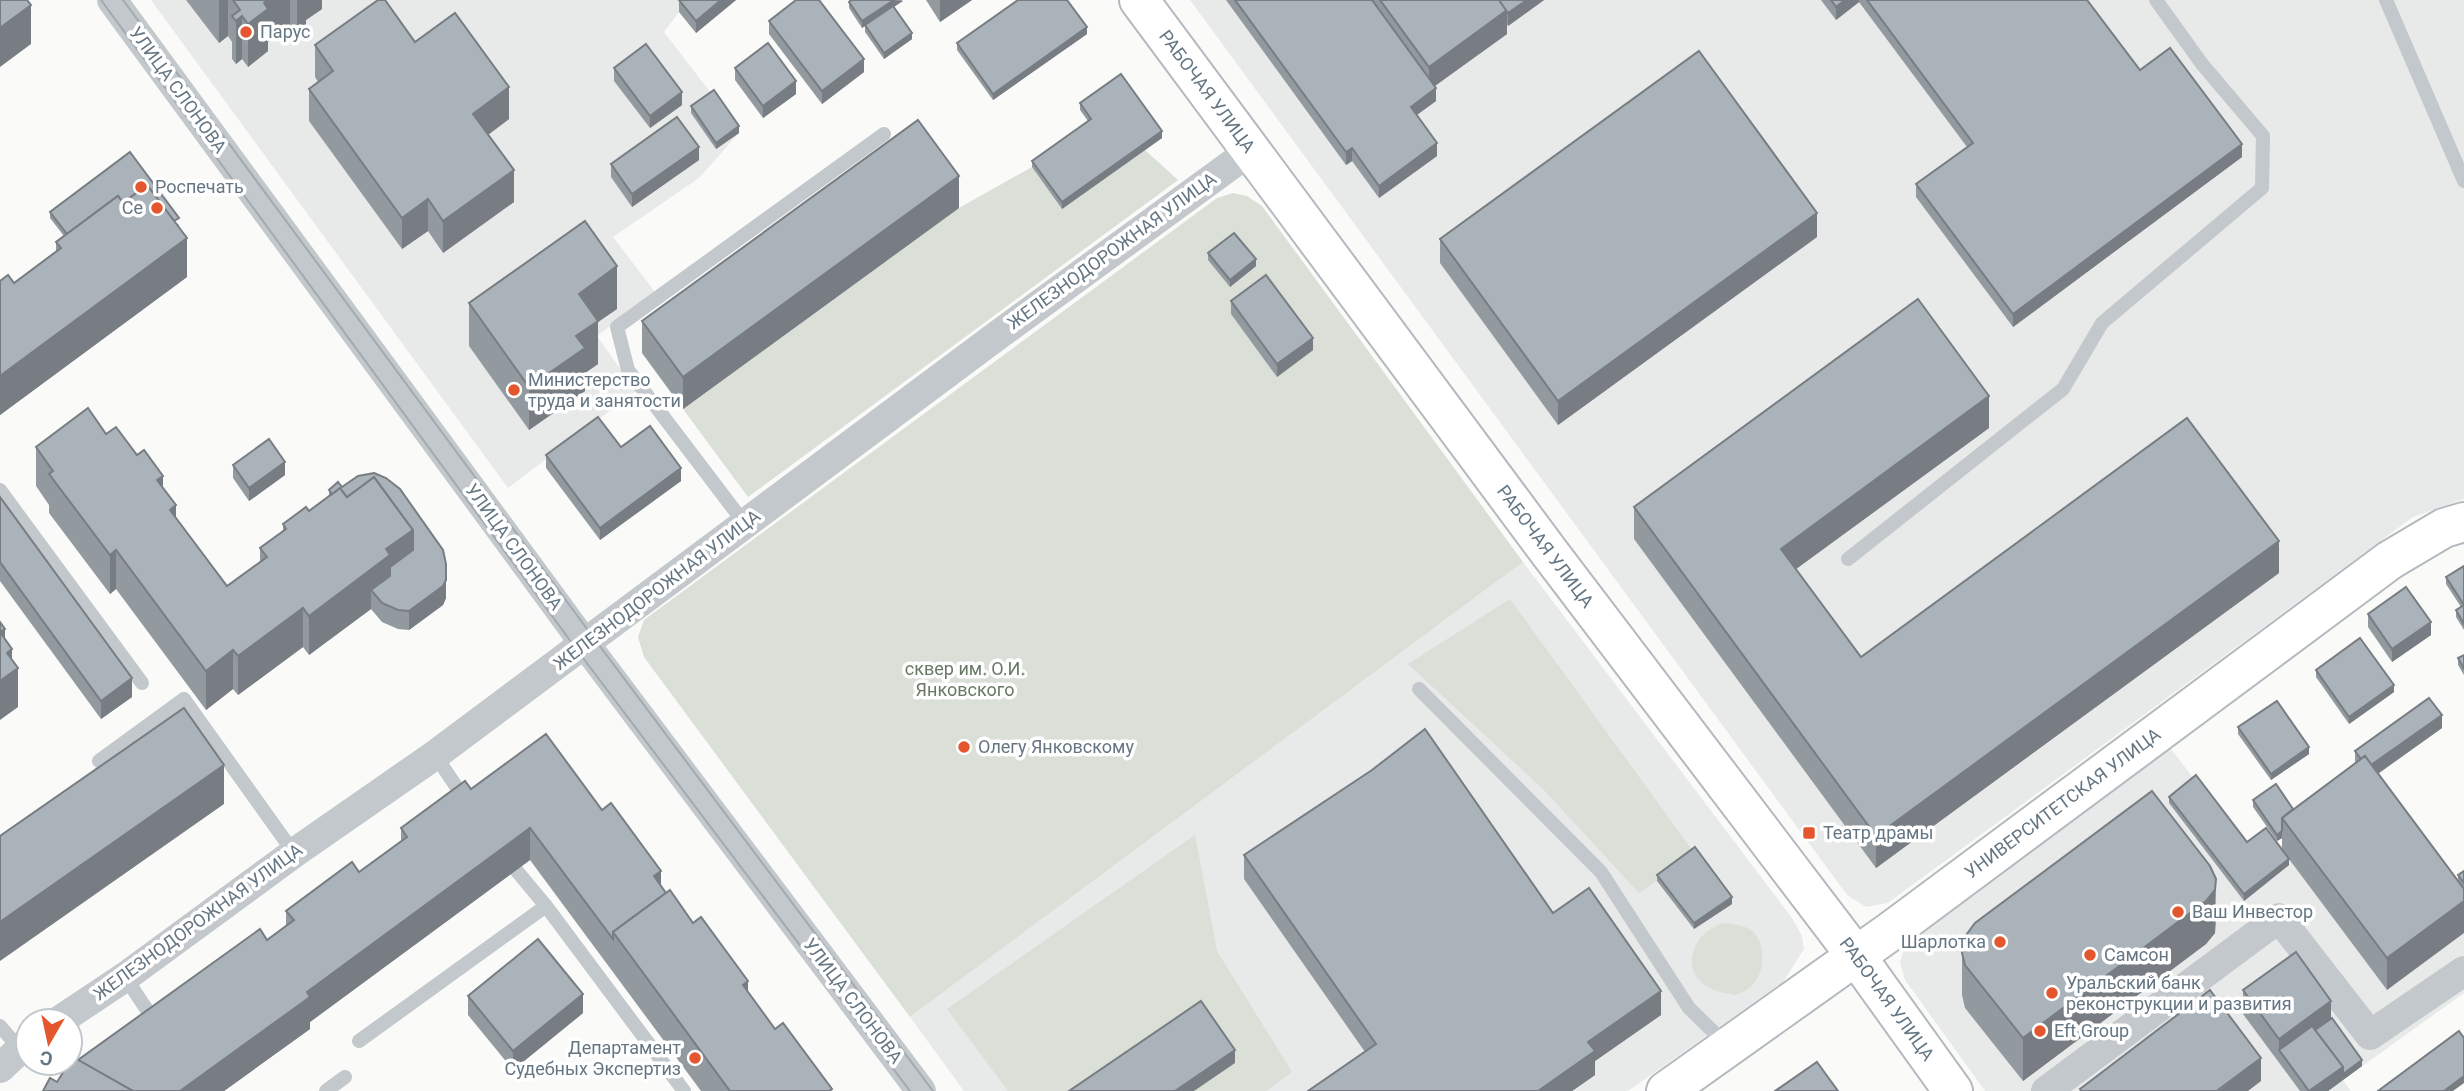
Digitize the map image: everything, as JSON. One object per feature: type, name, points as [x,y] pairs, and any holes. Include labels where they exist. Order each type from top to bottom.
[{"type":"main road","name":"РАБОЧАЯ УЛИЦА","points":[[1139,0],[1549,552],[1856,956],[1953,1091]]},
{"type":"main road","name":"УНИВЕРСИТЕТСКАЯ УЛИЦА","points":[[1666,1091],[1856,956],[2390,560],[2444,528],[2464,522]]},
{"type":"street","name":"УЛИЦА СЛОНОВА","points":[[112,0],[585,644],[921,1091]]},
{"type":"street","name":"ЖЕЛЕЗНОДОРОЖНАЯ УЛИЦА","points":[[80,1007],[435,755],[998,335],[1250,151]]},
{"type":"street","points":[[2046,1091],[2279,918],[2370,1035],[2464,971]]},
{"type":"lane","points":[[1849,559],[2063,388],[2102,323],[2262,188],[2263,135],[2202,64],[2156,0]]},
{"type":"lane","points":[[2386,0],[2464,181]]},
{"type":"lane","points":[[745,524],[628,370],[617,327],[884,134]]},
{"type":"lane","points":[[0,490],[142,683]]},
{"type":"lane","points":[[1419,689],[1601,872],[1689,1008],[1728,1047]]},
{"type":"lane","points":[[99,761],[184,699],[294,853]]},
{"type":"lane","points":[[435,755],[477,817]]},
{"type":"lane","points":[[516,870],[684,1091]]},
{"type":"lane","points":[[359,1041],[546,906]]},
{"type":"lane","points":[[125,977],[161,1032]]},
{"type":"lane","points":[[326,1091],[345,1077]]},
{"type":"shaded area","points":[[151,0],[694,0],[679,12],[664,32],[739,133],[699,178],[613,237],[655,292],[597,336],[636,391],[508,488]]},
{"type":"shaded area","points":[[1190,0],[2464,0],[2464,499],[2413,517],[1888,903],[1866,907],[1847,895]]},
{"type":"shaded area","points":[[1523,562],[1792,918],[1802,936],[1804,949],[1783,982],[1628,1091],[964,1091],[910,1017]]},
{"type":"shaded area","points":[[2168,745],[2247,848],[2277,849],[2372,780],[2464,911],[2464,993],[2343,1080],[2351,1091],[1985,1091],[1905,980],[1900,963],[1905,944]]},
{"type":"green space","points":[[1145,150],[1178,180],[748,497],[683,409],[959,208],[1032,167],[1062,209]]},
{"type":"green space","name":"сквер им. О.И. Янковского","points":[[1233,193],[1247,196],[1262,206],[1523,562],[910,1017],[644,657],[638,637],[644,620],[1217,198]]},
{"type":"green space","points":[[1510,599],[1695,854],[1639,893],[1543,789],[1408,664]]},
{"type":"green space","points":[[1195,835],[1217,951],[1292,1072],[1266,1091],[1008,1091],[947,1009]]},
{"type":"green space","points":[[1725,923],[1752,931],[1762,949],[1761,971],[1758,977],[1750,987],[1735,995],[1708,987],[1699,979],[1692,960],[1698,941],[1705,933]]},
{"type":"building","points":[[0,0],[27,0],[31,5],[0,28]]},
{"type":"building","points":[[233,0],[267,0],[264,3],[268,9],[248,24],[242,16],[236,21],[232,16],[240,10]]},
{"type":"building","points":[[378,0],[385,0],[415,42],[455,13],[509,87],[473,114],[514,170],[443,221],[428,199],[402,218],[309,89],[333,71],[315,45]]},
{"type":"building","points":[[679,0],[721,0],[696,21]]},
{"type":"building","points":[[796,0],[819,0],[864,59],[822,91],[769,21]]},
{"type":"building","points":[[894,0],[862,21],[849,2]]},
{"type":"building","points":[[1018,0],[1067,0],[1087,27],[993,94],[957,43]]},
{"type":"building","points":[[1235,0],[1372,0],[1436,88],[1411,107],[1437,143],[1379,186],[1352,148],[1346,152]]},
{"type":"building","points":[[1380,0],[1499,0],[1507,10],[1429,67]]},
{"type":"building","points":[[1499,0],[1527,0],[1508,13]]},
{"type":"building","points":[[1831,0],[1845,0],[1836,7]]},
{"type":"building","points":[[1867,0],[2087,0],[2140,70],[2170,48],[2242,144],[2013,314],[1916,184],[1973,143]]},
{"type":"building","points":[[893,6],[912,33],[884,53],[865,25]]},
{"type":"building","points":[[768,43],[796,81],[763,106],[735,68]]},
{"type":"building","points":[[646,44],[682,92],[650,116],[614,68]]},
{"type":"building","points":[[1699,51],[1817,213],[1558,401],[1440,239]]},
{"type":"building","points":[[1121,74],[1162,131],[1062,202],[1032,161],[1091,119],[1080,103]]},
{"type":"building","points":[[714,90],[739,126],[716,143],[691,106]]},
{"type":"building","points":[[677,117],[699,147],[632,194],[611,164]]},
{"type":"building","points":[[918,120],[959,176],[683,377],[642,321]]},
{"type":"building","points":[[130,152],[179,218],[174,221],[147,185],[123,203],[118,196],[67,234],[50,212]]},
{"type":"building","points":[[147,185],[187,238],[0,376],[0,281],[8,275],[14,283],[61,248],[56,242],[118,196],[123,203]]},
{"type":"building","points":[[585,221],[617,266],[579,294],[598,321],[576,336],[585,348],[529,387],[469,303]]},
{"type":"building","points":[[1234,233],[1256,259],[1230,280],[1208,253]]},
{"type":"building","points":[[1266,275],[1313,338],[1277,364],[1231,301]]},
{"type":"building","points":[[1918,299],[1989,396],[1781,549],[1861,657],[2187,418],[2279,541],[1876,836],[1634,507]]},
{"type":"building","points":[[88,408],[106,434],[116,427],[137,455],[144,450],[163,476],[157,480],[176,505],[170,510],[227,586],[267,557],[260,548],[286,529],[283,524],[306,507],[309,511],[340,488],[347,497],[374,477],[413,530],[386,549],[390,555],[309,616],[303,608],[238,656],[233,650],[206,671],[116,550],[110,555],[49,474],[53,471],[36,447]]},
{"type":"building","points":[[598,417],[621,447],[650,426],[681,468],[600,528],[546,455]]},
{"type":"building","points":[[269,439],[285,462],[249,488],[233,465]]},
{"type":"building","points":[[374,473],[400,489],[443,550],[446,580],[443,586],[409,611],[398,610],[382,603],[371,590],[390,576],[390,567],[413,550],[413,530],[374,477],[347,497],[340,488],[332,494],[329,490],[338,482],[342,487],[358,476]]},
{"type":"building","points":[[0,497],[132,678],[101,701],[0,562]]},
{"type":"building","points":[[2464,566],[2464,605],[2446,577]]},
{"type":"building","points":[[2406,587],[2431,622],[2392,649],[2368,614]]},
{"type":"building","points":[[2464,605],[2464,624],[2456,610]]},
{"type":"building","points":[[0,632],[12,649],[7,653],[18,668],[0,681]]},
{"type":"building","points":[[2360,638],[2394,685],[2349,717],[2316,670]]},
{"type":"building","points":[[2464,655],[2464,669],[2458,658]]},
{"type":"building","points":[[2429,698],[2442,715],[2371,765],[2365,756],[2361,759],[2355,751]]},
{"type":"building","points":[[2277,701],[2309,747],[2271,774],[2238,727]]},
{"type":"building","points":[[184,708],[224,765],[0,922],[0,836]]},
{"type":"building","points":[[1425,729],[1553,913],[1589,888],[1661,991],[1588,1042],[1595,1051],[1538,1091],[1308,1091],[1376,1044],[1244,855],[1372,770]]},
{"type":"building","points":[[546,734],[602,810],[611,803],[661,871],[654,876],[666,893],[613,932],[613,939],[530,828],[307,992],[310,997],[180,1091],[133,1091],[84,1063],[84,1056],[260,929],[267,940],[294,920],[286,911],[352,862],[359,872],[407,837],[401,828],[465,781],[471,789]]},
{"type":"building","points":[[2365,756],[2464,889],[2464,901],[2387,958],[2282,818]]},
{"type":"building","points":[[2196,775],[2247,842],[2266,828],[2289,859],[2244,894],[2169,797]]},
{"type":"building","points":[[2276,784],[2293,809],[2282,818],[2282,831],[2277,835],[2253,800]]},
{"type":"building","name":"Самсон","points":[[2152,791],[2210,866],[2216,879],[2215,890],[2206,901],[2023,1038],[1965,965],[1962,953],[1964,938],[1975,923]]},
{"type":"building","points":[[1695,847],[1732,897],[1694,923],[1657,875]]},
{"type":"building","points":[[2464,871],[2464,883],[2458,875]]},
{"type":"building","points":[[670,890],[693,923],[701,917],[748,981],[743,985],[775,1029],[783,1023],[832,1089],[730,1091],[613,932]]},
{"type":"building","points":[[538,939],[583,994],[513,1051],[468,996]]},
{"type":"building","points":[[2296,952],[2331,1001],[2279,1039],[2243,990]]},
{"type":"building","points":[[2210,990],[2261,1058],[2218,1091],[2081,1091],[2080,1089]]},
{"type":"building","points":[[1201,1001],[1235,1050],[1175,1091],[1069,1091]]},
{"type":"building","points":[[2332,1018],[2362,1060],[2343,1074],[2343,1067],[2315,1030]]},
{"type":"building","points":[[2312,1026],[2343,1067],[2309,1091],[2279,1050]]},
{"type":"building","points":[[2459,1031],[2464,1038],[2464,1076],[2444,1091],[2378,1091]]},
{"type":"building","points":[[1817,1062],[1838,1091],[1775,1091]]},
{"type":"building","points":[[84,1063],[133,1091],[43,1091],[50,1078],[57,1082],[60,1077],[84,1077]]},
{"type":"tram line","points":[[101,0],[577,650],[910,1091]]},
{"type":"tram line","points":[[123,0],[593,637],[933,1091]]},
{"type":"place","name":"Парус","points":[[246,32]]},
{"type":"place","name":"Роспечать","points":[[141,187]]},
{"type":"place","name":"Се","points":[[157,208]]},
{"type":"place","name":"Министерство труда и занятости","points":[[514,390]]},
{"type":"place","name":"Олегу Янковскому","points":[[964,747]]},
{"type":"place","name":"Театр драмы","points":[[1809,833]]},
{"type":"place","name":"Ваш Инвестор","points":[[2178,912]]},
{"type":"place","name":"Шарлотка","points":[[2000,942]]},
{"type":"place","name":"Самсон","points":[[2090,955]]},
{"type":"place","name":"Уральский банк реконструкции и развития","points":[[2052,993]]},
{"type":"place","name":"Eft Group","points":[[2040,1031]]},
{"type":"place","name":"Департамент Судебных Экспертиз","points":[[695,1058]]}]
